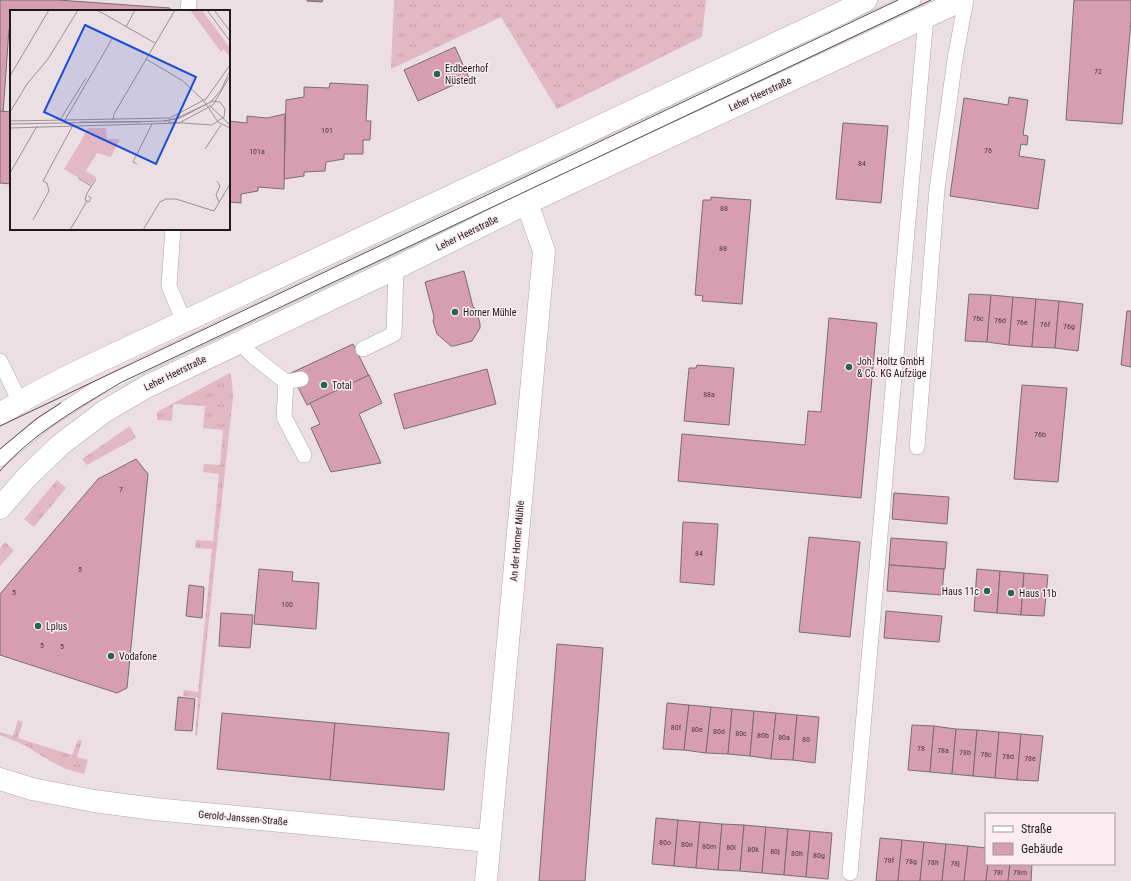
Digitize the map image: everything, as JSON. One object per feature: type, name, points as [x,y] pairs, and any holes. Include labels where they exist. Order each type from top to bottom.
[{"type":"main road","points":[[0,414],[83,369],[842,6],[866,0]]},
{"type":"main road","name":"Leher Heerstraße","points":[[0,508],[18,486],[60,445],[105,411],[146,387],[396,268],[919,8],[962,0]]},
{"type":"main road","name":"An der Horner Mühle","points":[[486,881],[544,251],[527,203]]},
{"type":"main road","name":"Gerold-Janssen-Straße","points":[[0,779],[32,789],[94,802],[489,841]]},
{"type":"lane","points":[[188,10],[189,0]]},
{"type":"lane","points":[[918,447],[937,189],[955,59],[966,0]]},
{"type":"lane","points":[[0,459],[48,420],[93,391],[137,368],[919,8],[850,873]]},
{"type":"lane","points":[[173,230],[169,286],[184,322]]},
{"type":"lane","points":[[363,349],[394,334],[396,268]]},
{"type":"lane","points":[[239,342],[254,357],[286,382],[302,380]]},
{"type":"lane","points":[[0,361],[20,402]]},
{"type":"lane","points":[[286,382],[284,417],[304,455]]},
{"type":"green space","points":[[394,0],[706,0],[702,37],[557,109],[501,17],[391,69]]},
{"type":"green space","points":[[230,373],[233,397],[197,735],[195,735],[198,698],[183,696],[184,690],[198,692],[212,549],[195,548],[196,540],[213,541],[219,474],[203,472],[204,464],[220,465],[223,430],[203,428],[205,406],[173,404],[172,421],[157,420],[157,412]]},
{"type":"green space","points":[[130,426],[136,438],[87,465],[82,459]]},
{"type":"green space","points":[[57,480],[66,488],[34,527],[24,519]]},
{"type":"green space","points":[[5,542],[14,550],[0,566],[0,548]]},
{"type":"green space","points":[[18,720],[23,722],[18,738],[72,755],[78,740],[82,741],[77,757],[88,760],[84,774],[66,769],[26,746],[0,735],[0,732],[13,736]]},
{"type":"building","points":[[0,0],[58,0],[170,8],[170,10],[10,10],[10,30],[0,156]]},
{"type":"building","points":[[307,0],[323,0],[322,2]]},
{"type":"building","points":[[1074,0],[1131,0],[1131,21],[1122,124],[1066,120]]},
{"type":"building","name":"Erdbeerhof Nüstedt","points":[[455,47],[469,78],[418,101],[404,70]]},
{"type":"building","points":[[330,83],[368,85],[366,121],[371,121],[370,140],[363,140],[363,154],[344,154],[344,159],[326,162],[325,171],[304,172],[304,176],[284,179],[286,100],[304,97],[304,87],[329,88]]},
{"type":"building","points":[[1009,97],[1028,100],[1023,135],[1028,136],[1027,145],[1021,144],[1019,156],[1045,160],[1038,209],[950,196],[964,98],[1008,105]]},
{"type":"building","points":[[0,111],[10,112],[10,184],[0,183]]},
{"type":"building","points":[[285,114],[284,189],[258,187],[258,191],[241,194],[241,203],[230,202],[230,121],[247,123],[247,116],[267,118]]},
{"type":"building","points":[[843,123],[888,126],[881,203],[836,199]]},
{"type":"building","points":[[711,197],[751,200],[742,304],[702,301],[703,296],[695,295],[703,200],[711,200]]},
{"type":"building","name":"Horner Mühle","points":[[464,271],[473,307],[476,309],[480,328],[472,341],[451,346],[437,334],[425,282]]},
{"type":"building","points":[[969,294],[991,295],[987,342],[965,341]]},
{"type":"building","points":[[991,295],[1013,297],[1009,345],[987,342]]},
{"type":"building","points":[[1013,297],[1036,299],[1032,347],[1009,345]]},
{"type":"building","points":[[1036,299],[1059,301],[1055,348],[1032,347]]},
{"type":"building","points":[[1059,301],[1083,304],[1078,351],[1055,348]]},
{"type":"building","points":[[1127,311],[1131,311],[1131,367],[1121,365]]},
{"type":"building","name":"Joh. Holtz GmbH & Co. KG Aufzüge","points":[[829,318],[877,323],[861,498],[678,481],[682,434],[805,445],[808,411],[821,412]]},
{"type":"building","points":[[353,344],[369,376],[307,405],[291,373]]},
{"type":"building","points":[[697,365],[734,368],[729,425],[684,421],[689,368],[696,368]]},
{"type":"building","points":[[487,369],[496,404],[404,429],[394,394]]},
{"type":"building","points":[[369,375],[382,403],[359,414],[381,463],[331,472],[311,428],[320,424],[310,403]]},
{"type":"building","points":[[1022,385],[1067,388],[1058,482],[1014,479]]},
{"type":"building","points":[[136,459],[148,474],[127,688],[117,693],[0,655],[0,594],[98,479]]},
{"type":"building","points":[[894,493],[949,497],[947,524],[892,519]]},
{"type":"building","points":[[683,522],[718,524],[714,585],[680,582]]},
{"type":"building","points":[[809,537],[860,542],[850,637],[799,632]]},
{"type":"building","points":[[891,538],[947,542],[945,569],[889,565]]},
{"type":"building","points":[[889,565],[944,569],[942,595],[887,591]]},
{"type":"building","points":[[259,569],[293,572],[292,581],[319,583],[316,629],[254,624]]},
{"type":"building","name":"Haus 11c","points":[[977,569],[1000,571],[997,613],[974,611]]},
{"type":"building","name":"Haus 11b","points":[[1000,571],[1024,573],[1021,615],[997,613]]},
{"type":"building","points":[[1024,573],[1048,575],[1044,616],[1021,615]]},
{"type":"building","points":[[189,585],[204,587],[202,618],[186,616]]},
{"type":"building","points":[[886,611],[942,616],[939,642],[884,638]]},
{"type":"building","points":[[221,613],[253,615],[250,648],[219,646]]},
{"type":"building","points":[[557,644],[603,648],[585,881],[539,881]]},
{"type":"building","points":[[178,697],[195,699],[192,731],[175,730]]},
{"type":"building","points":[[667,703],[689,705],[684,750],[663,749]]},
{"type":"building","points":[[689,705],[711,707],[706,753],[684,750]]},
{"type":"building","points":[[711,707],[732,709],[728,754],[706,753]]},
{"type":"building","points":[[732,709],[754,711],[750,756],[728,754]]},
{"type":"building","points":[[754,711],[776,713],[771,759],[750,756]]},
{"type":"building","points":[[222,713],[335,723],[330,780],[217,769]]},
{"type":"building","points":[[776,713],[797,715],[793,760],[771,759]]},
{"type":"building","points":[[797,715],[819,717],[815,763],[793,760]]},
{"type":"building","points":[[335,723],[449,733],[444,790],[330,780]]},
{"type":"building","points":[[912,725],[934,726],[930,772],[908,770]]},
{"type":"building","points":[[934,726],[956,729],[952,774],[930,772]]},
{"type":"building","points":[[956,729],[977,730],[973,776],[952,774]]},
{"type":"building","points":[[977,730],[999,732],[995,778],[973,776]]},
{"type":"building","points":[[999,732],[1021,734],[1017,780],[995,778]]},
{"type":"building","points":[[1021,734],[1043,736],[1038,781],[1017,780]]},
{"type":"building","points":[[656,818],[678,820],[674,866],[652,864]]},
{"type":"building","points":[[678,820],[700,822],[696,868],[674,866]]},
{"type":"building","points":[[700,822],[722,824],[718,870],[696,868]]},
{"type":"building","points":[[722,824],[744,825],[740,871],[718,870]]},
{"type":"building","points":[[744,825],[766,827],[762,873],[740,871]]},
{"type":"building","points":[[766,827],[788,829],[784,875],[762,873]]},
{"type":"building","points":[[788,829],[810,831],[806,877],[784,875]]},
{"type":"building","points":[[810,831],[832,833],[828,879],[806,877]]},
{"type":"building","points":[[880,838],[902,840],[898,881],[876,881]]},
{"type":"building","points":[[902,840],[924,842],[920,881],[898,881]]},
{"type":"building","points":[[924,842],[946,844],[942,881],[920,881]]},
{"type":"building","points":[[946,844],[968,846],[964,881],[942,881]]},
{"type":"building","points":[[968,846],[985,848],[985,865],[988,865],[986,881],[964,881]]},
{"type":"building","points":[[988,865],[1010,865],[1008,881],[986,881]]},
{"type":"building","points":[[1010,865],[1032,865],[1031,881],[1008,881]]},
{"type":"tram line","points":[[0,426],[898,0]]},
{"type":"tram line","points":[[0,471],[27,445],[57,422],[122,382],[931,0]]},
{"type":"tram line","points":[[0,449],[36,419],[61,403]]},
{"type":"place","name":"Erdbeerhof Nüstedt","points":[[437,74]]},
{"type":"place","name":"Horner Mühle","points":[[455,312]]},
{"type":"place","name":"Joh. Holtz GmbH & Co. KG Aufzüge","points":[[849,367]]},
{"type":"place","name":"Total","points":[[324,385]]},
{"type":"place","name":"Haus 11c","points":[[987,591]]},
{"type":"place","name":"Haus 11b","points":[[1011,593]]},
{"type":"place","name":"Lplus","points":[[38,626]]},
{"type":"place","name":"Vodafone","points":[[111,656]]}]
